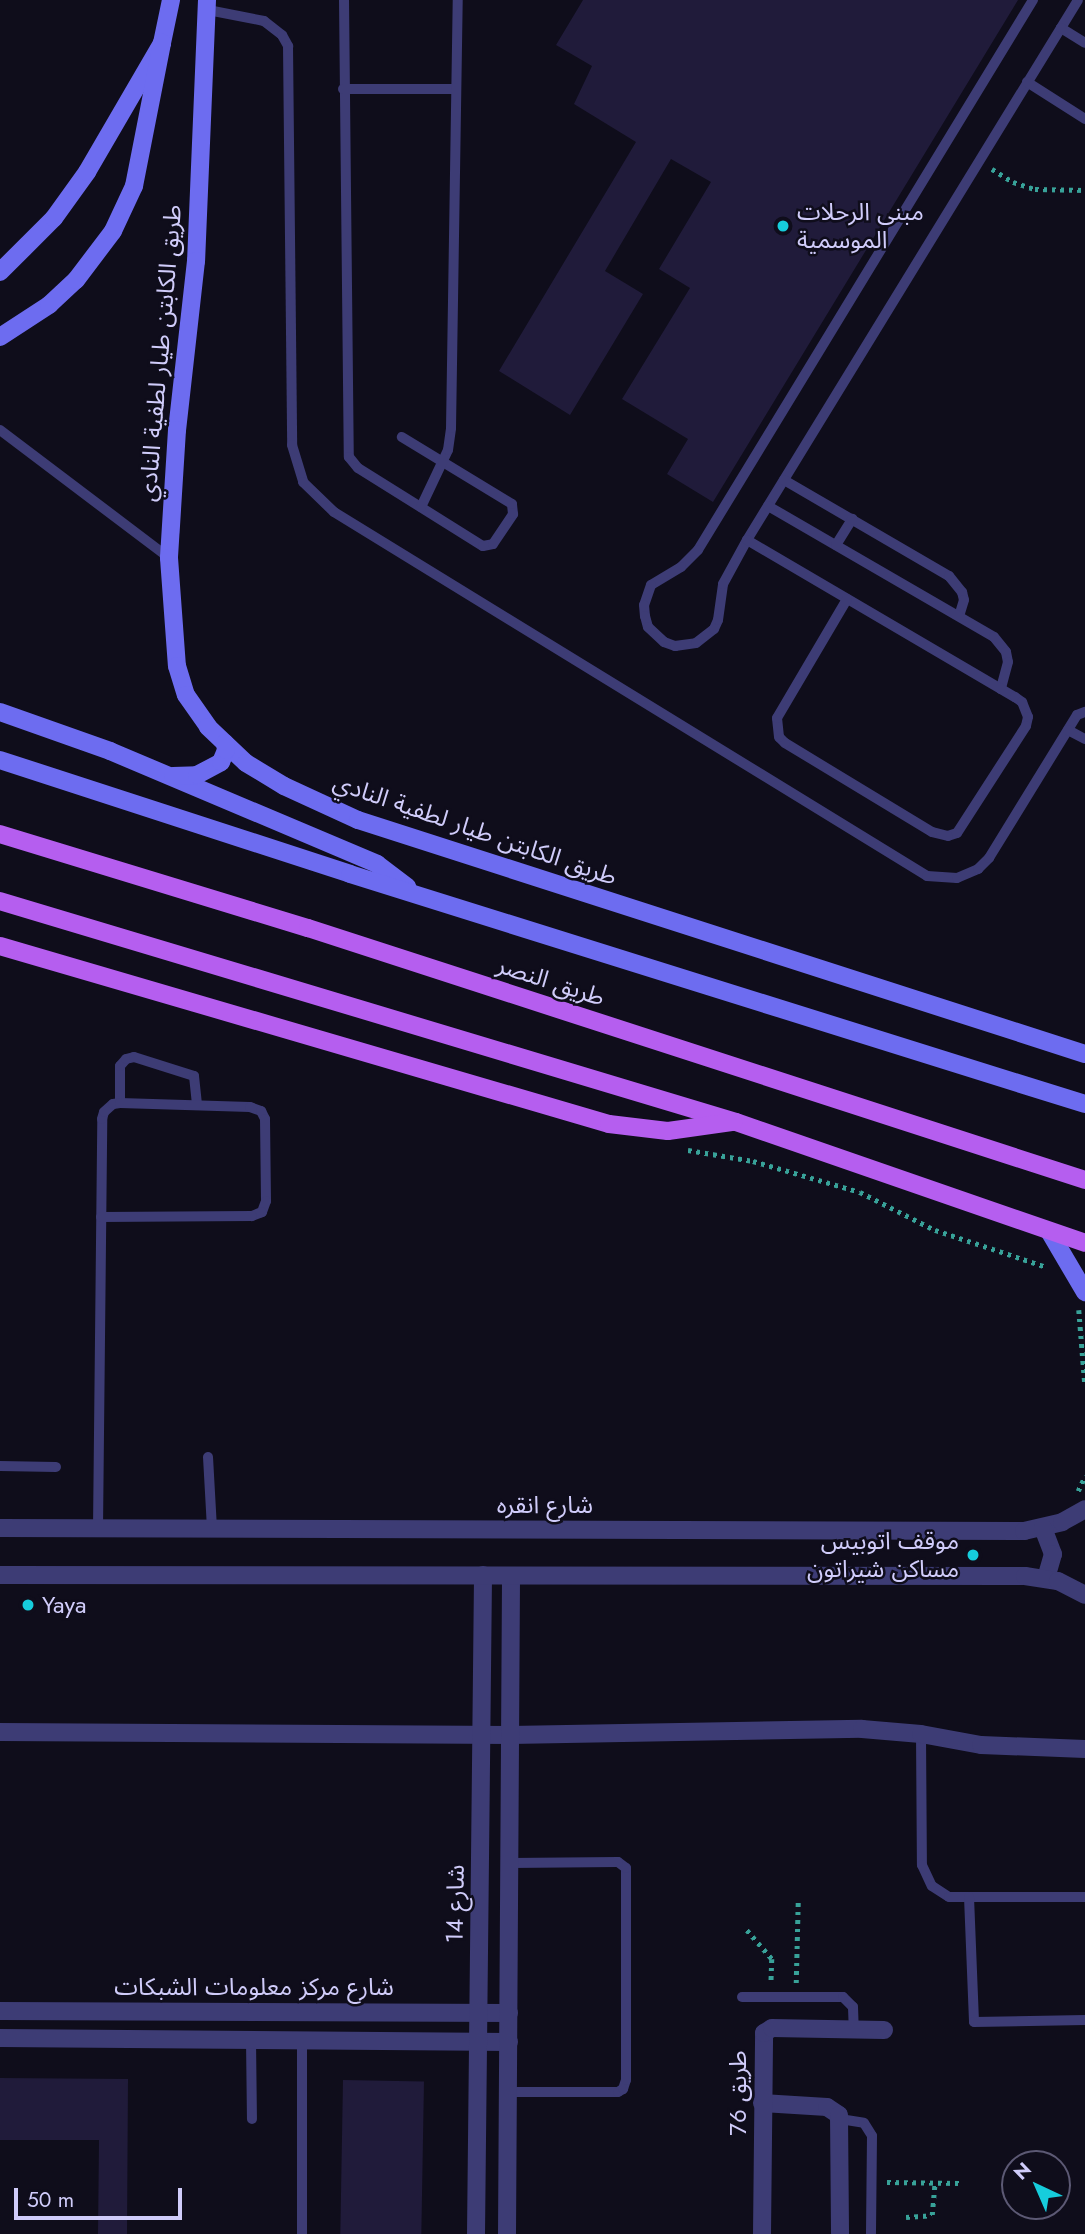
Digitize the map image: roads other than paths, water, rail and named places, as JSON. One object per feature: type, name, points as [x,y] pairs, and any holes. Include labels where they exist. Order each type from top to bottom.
[{"type":"main road","name":"طريق الكابتن طيار لطفية النادي","points":[[0,337],[49,305],[76,280],[113,231],[134,186],[171,0]]},
{"type":"main road","name":"طريق الكابتن طيار لطفية النادي","points":[[208,5],[196,261],[177,430],[169,558],[177,666],[186,695],[208,727],[246,763],[284,786],[358,820],[1085,1054]]},
{"type":"main road","points":[[0,272],[33,242],[71,196],[162,43]]},
{"type":"main road","points":[[0,712],[169,776],[377,864],[412,892]]},
{"type":"main road","points":[[169,776],[183,777],[209,770],[225,757],[225,743]]},
{"type":"main road","points":[[0,760],[1085,1104]]},
{"type":"main road","name":"طريق النصر","points":[[0,834],[309,928],[1085,1180]]},
{"type":"main road","points":[[0,901],[736,1122],[1085,1243]]},
{"type":"main road","points":[[0,946],[609,1124],[668,1131],[736,1122]]},
{"type":"main road","points":[[1049,1231],[1081,1284]]},
{"type":"street","name":"شارع انقره","points":[[0,1528],[1024,1531],[1062,1522],[1085,1509]]},
{"type":"street","points":[[1043,1528],[1053,1554],[1046,1578]]},
{"type":"street","points":[[0,1575],[1046,1578],[1085,1595]]},
{"type":"street","name":"شارع 14","points":[[476,2234],[483,1575]]},
{"type":"street","points":[[508,2234],[511,1576]]},
{"type":"street","points":[[0,1732],[510,1735],[862,1729],[921,1734],[981,1745],[1085,1749]]},
{"type":"street","name":"شارع مركز معلومات الشبكات","points":[[0,2011],[509,2013]]},
{"type":"street","name":"طريق 76","points":[[762,2234],[762,2038],[766,2031],[884,2030]]},
{"type":"street","points":[[0,2038],[509,2042]]},
{"type":"street","points":[[762,2103],[831,2108],[840,2119],[840,2234]]},
{"type":"lane","points":[[344,0],[346,449],[358,468],[421,507],[486,546],[496,541],[513,514],[514,507],[402,437]]},
{"type":"lane","points":[[421,507],[443,462],[451,428],[458,0]]},
{"type":"lane","points":[[1033,0],[698,550],[681,567],[659,577],[652,585],[643,605],[648,627],[655,636],[675,646],[696,643],[706,638],[719,620],[723,584],[747,540],[1078,0]]},
{"type":"lane","points":[[208,5],[264,20],[282,35],[288,46],[292,444],[303,482],[334,512],[927,876],[957,878],[978,869],[989,858],[1077,715],[1085,712]]},
{"type":"lane","points":[[1060,28],[1085,43]]},
{"type":"lane","points":[[1027,82],[1085,119]]},
{"type":"lane","points":[[343,89],[455,89]]},
{"type":"lane","points":[[0,430],[169,558]]},
{"type":"lane","points":[[784,480],[957,582],[964,600],[958,616]]},
{"type":"lane","points":[[768,506],[994,637],[1006,652],[1007,671],[1001,689]]},
{"type":"lane","points":[[836,545],[852,519]]},
{"type":"lane","points":[[747,540],[848,599],[1001,689],[1022,702],[1028,717],[1026,726],[957,832],[940,835],[785,743],[776,728],[776,718],[848,599]]},
{"type":"lane","points":[[1068,730],[1085,739]]},
{"type":"lane","points":[[120,1103],[120,1066],[126,1059],[134,1057],[194,1076],[197,1105]]},
{"type":"lane","points":[[98,1529],[102,1119],[108,1107],[120,1103],[250,1107],[263,1115],[266,1201],[262,1212],[253,1216],[102,1217]]},
{"type":"lane","points":[[208,1457],[212,1529]]},
{"type":"lane","points":[[0,1466],[57,1467]]},
{"type":"lane","points":[[921,1734],[924,1873],[940,1893],[949,1897],[1085,1897]]},
{"type":"lane","points":[[508,2092],[618,2092],[625,2086],[626,2066],[626,1868],[618,1862],[510,1863]]},
{"type":"lane","points":[[969,1897],[974,2022],[1085,2020]]},
{"type":"lane","points":[[741,1997],[847,1999],[853,2007],[854,2030]]},
{"type":"lane","points":[[251,2040],[252,2119]]},
{"type":"lane","points":[[302,2041],[302,2234]]},
{"type":"lane","points":[[840,2119],[857,2120],[869,2129],[871,2234]]},
{"type":"place","name":"مبنى الرحلات الموسمية","points":[[783,226]]},
{"type":"place","name":"موقف اتوبيس مساكن شيراتون","points":[[973,1555]]},
{"type":"place","name":"Yaya","points":[[28,1605]]}]
